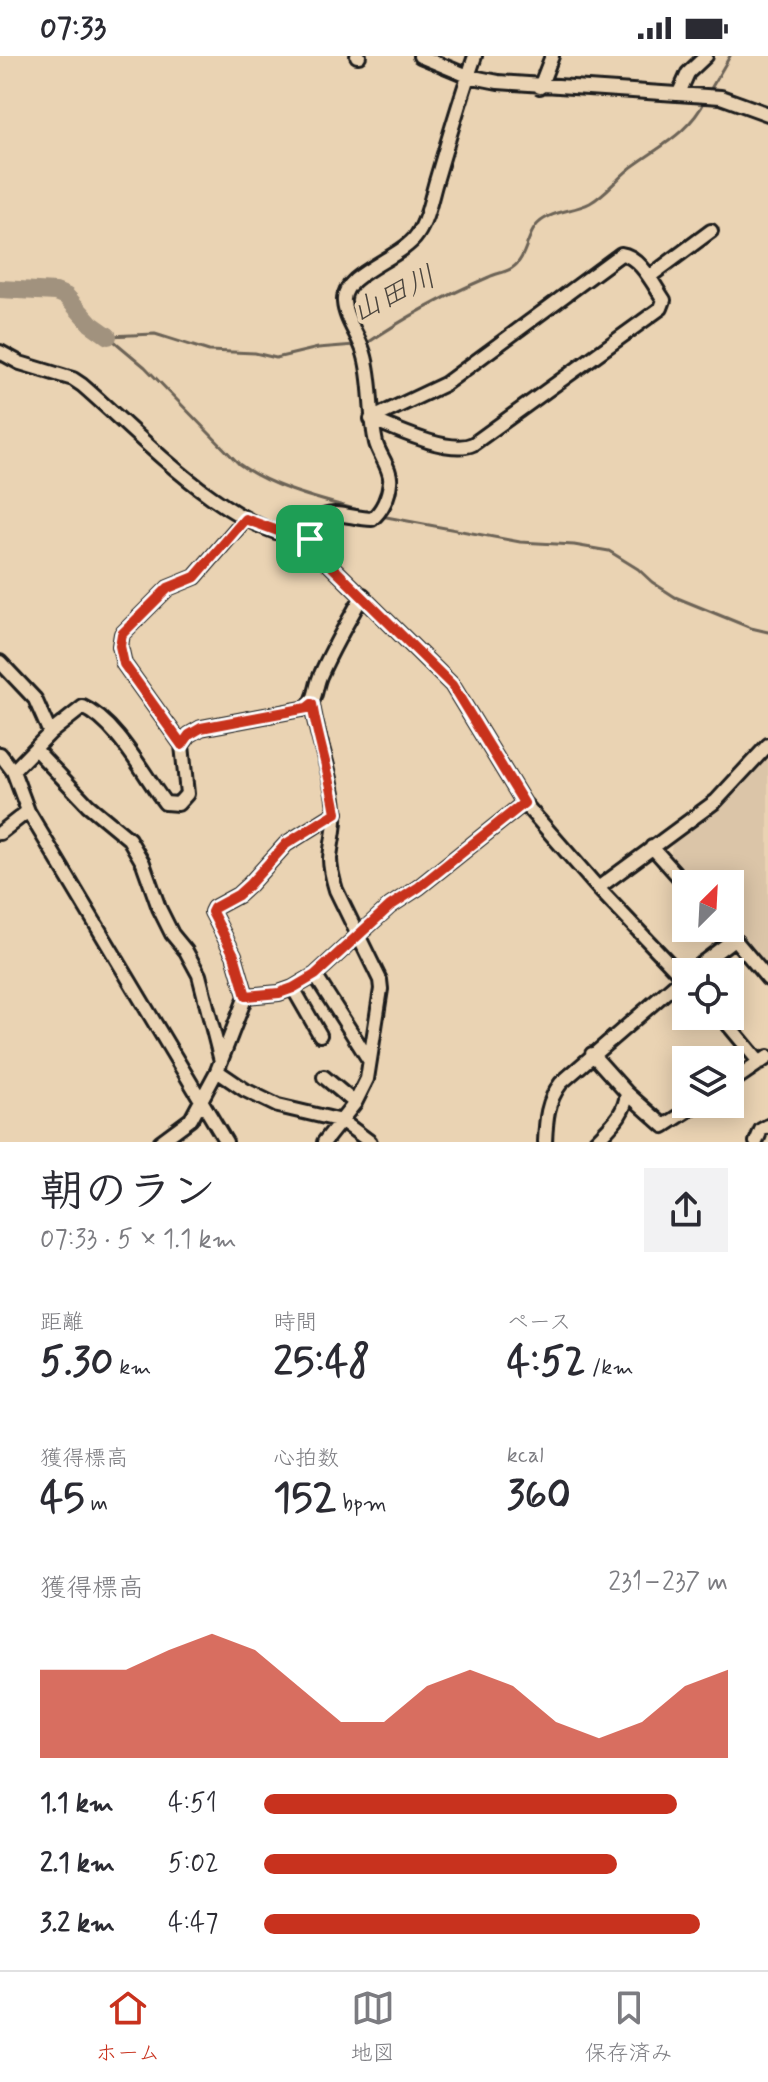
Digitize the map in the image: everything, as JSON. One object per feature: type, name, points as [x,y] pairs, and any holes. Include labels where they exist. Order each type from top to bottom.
[{"type":"street","points":[[420,56],[468,76],[540,87],[721,97],[768,114]]},
{"type":"street","points":[[475,56],[420,232],[398,254],[352,281],[346,288],[344,305],[369,367],[371,419],[379,454],[391,482],[376,516],[334,513],[322,516],[315,522],[310,539],[318,553],[452,685],[524,803],[598,888],[672,962]]},
{"type":"street","points":[[540,87],[552,56]]},
{"type":"street","points":[[679,93],[688,73],[706,56]]},
{"type":"street","points":[[649,277],[711,231]]},
{"type":"street","points":[[621,254],[633,257],[664,300],[661,308],[473,444],[457,448],[405,433],[371,419],[445,384],[621,254]]},
{"type":"street","points":[[0,352],[20,363],[73,379],[82,385],[175,466],[245,519],[300,539],[310,539]]},
{"type":"street","points":[[13,771],[50,733],[83,707],[97,713],[165,803],[178,804],[187,794],[182,745],[124,664],[120,646],[122,634],[168,588],[195,577],[245,519]]},
{"type":"street","points":[[324,1142],[355,1103],[367,1079],[380,980],[332,876],[330,859],[336,813],[331,775],[316,731],[312,704],[318,679],[363,595]]},
{"type":"street","points":[[0,662],[35,699],[50,733]]},
{"type":"street","points":[[182,745],[189,735],[201,728],[307,708],[312,704]]},
{"type":"street","points":[[598,888],[716,801],[768,745]]},
{"type":"street","points":[[35,749],[88,805],[119,827],[143,863],[159,908],[199,975],[219,1066],[245,1090],[278,1106],[342,1121],[370,1142]]},
{"type":"street","points":[[0,754],[13,771],[28,811],[226,1142]]},
{"type":"street","points":[[246,996],[279,993],[315,975],[390,906],[419,887],[524,803]]},
{"type":"street","points":[[0,833],[28,811]]},
{"type":"street","points":[[160,1142],[191,1119],[202,1102],[246,996],[234,955],[212,912],[214,908],[238,895],[286,844],[336,813]]},
{"type":"street","points":[[652,847],[673,870]]},
{"type":"street","points":[[709,958],[730,942]]},
{"type":"street","points":[[737,942],[768,979]]},
{"type":"street","points":[[315,975],[369,1060]]},
{"type":"street","points":[[293,988],[320,1035]]},
{"type":"street","points":[[545,1142],[547,1111],[553,1093],[592,1054],[672,988]]},
{"type":"street","points":[[732,1030],[761,1065]]},
{"type":"street","points":[[592,1054],[627,1093],[664,1126],[676,1118]]},
{"type":"street","points":[[324,1077],[355,1103]]},
{"type":"street","points":[[595,1142],[621,1115],[627,1093]]},
{"type":"street","points":[[756,1142],[761,1130],[768,1126]]},
{"type":"shaded area","points":[[768,753],[768,967],[744,940],[744,870],[681,870],[670,858],[673,837],[724,802]]},
{"type":"waterway","name":"山田川","points":[[709,92],[730,56]]},
{"type":"waterway","name":"山田川","points":[[366,344],[442,299],[512,268],[522,257],[538,224],[549,216],[584,206],[596,199],[630,168],[684,128],[706,99]]},
{"type":"waterway","name":"山田川","points":[[0,289],[56,292],[66,296],[91,324],[108,336]]},
{"type":"waterway","name":"山田川","points":[[108,336],[155,334],[209,351],[255,353],[276,358],[318,348],[355,345]]},
{"type":"waterway","points":[[108,336],[145,367],[239,464],[285,488],[369,513]]},
{"type":"waterway","points":[[381,516],[520,542],[574,545],[609,551],[675,597],[768,632]]},
{"type":"route","points":[[245,519],[300,539],[310,539],[318,553],[452,685],[524,803],[419,887],[390,906],[315,975],[279,993],[246,996],[234,955],[212,912],[249,885],[286,844],[336,813],[331,775],[316,731],[312,704],[307,708],[201,728],[189,735],[182,745],[124,664],[120,646],[122,634],[160,595],[168,588],[195,577],[245,519]]}]
